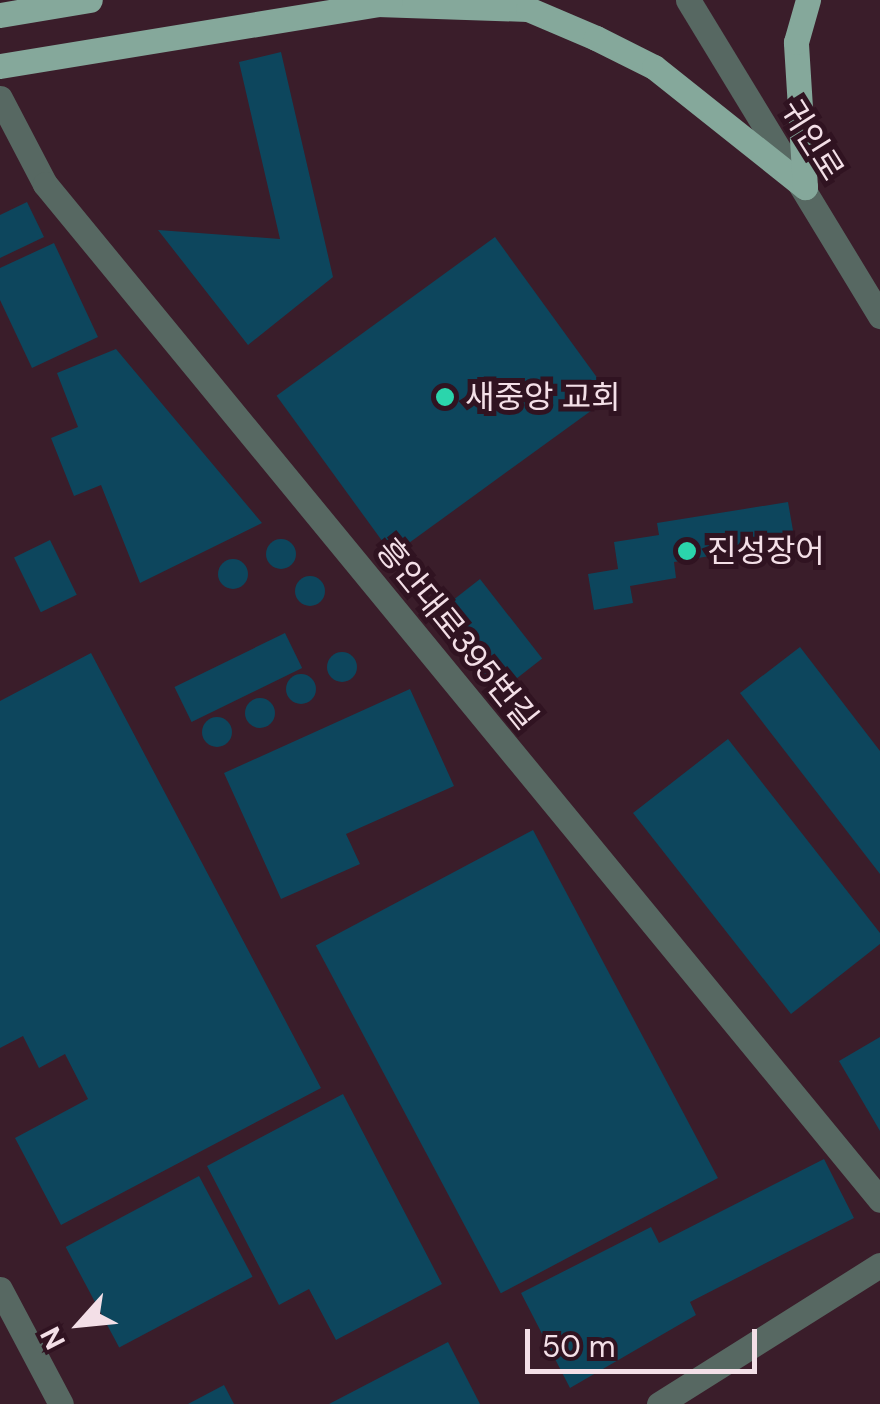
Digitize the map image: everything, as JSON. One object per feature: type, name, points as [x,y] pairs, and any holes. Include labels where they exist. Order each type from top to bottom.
[{"type":"main road","points":[[0,14],[90,0]]},
{"type":"main road","points":[[805,187],[796,42],[808,0]]},
{"type":"main road","points":[[0,66],[390,2],[528,10],[654,67],[805,187]]},
{"type":"street","name":"귀인로","points":[[688,0],[880,316]]},
{"type":"street","name":"흥안대로395번길","points":[[0,98],[45,184],[880,1200]]},
{"type":"street","points":[[659,1404],[880,1266]]},
{"type":"street","points":[[0,1288],[60,1404]]},
{"type":"building","points":[[281,52],[333,277],[248,345],[158,230],[280,239],[239,62]]},
{"type":"building","points":[[27,202],[44,237],[0,258],[0,215]]},
{"type":"building","name":"새중앙 교회","points":[[495,237],[611,396],[392,555],[277,396]]},
{"type":"building","points":[[54,243],[98,337],[32,368],[0,300],[0,268]]},
{"type":"building","points":[[116,349],[262,523],[140,583],[101,485],[74,496],[51,438],[78,427],[57,373]]},
{"type":"building","points":[[788,502],[795,542],[674,562],[676,578],[630,586],[633,603],[594,610],[588,574],[618,569],[614,542],[659,535],[657,523]]},
{"type":"building","points":[[281,539],[292,543],[296,554],[292,565],[281,569],[270,565],[266,554],[270,543]]},
{"type":"building","points":[[50,540],[77,595],[41,612],[14,558]]},
{"type":"building","points":[[233,559],[244,563],[248,574],[244,585],[233,589],[222,585],[218,574],[222,563]]},
{"type":"building","points":[[310,576],[321,580],[325,591],[321,602],[310,606],[299,602],[295,591],[299,580]]},
{"type":"building","points":[[480,579],[542,659],[496,694],[434,615]]},
{"type":"building","points":[[285,633],[302,668],[192,722],[174,687]]},
{"type":"building","points":[[800,647],[880,751],[880,874],[740,693]]},
{"type":"building","points":[[342,652],[353,656],[357,667],[353,678],[342,682],[331,678],[327,667],[331,656]]},
{"type":"building","points":[[91,653],[321,1088],[61,1225],[15,1138],[88,1099],[65,1054],[39,1068],[23,1036],[0,1048],[0,701]]},
{"type":"building","points":[[301,674],[312,678],[316,689],[312,700],[301,704],[290,700],[286,689],[290,678]]},
{"type":"building","points":[[410,689],[454,786],[346,834],[360,864],[281,899],[224,773]]},
{"type":"building","points":[[260,698],[271,702],[275,713],[271,724],[260,728],[249,724],[245,713],[249,702]]},
{"type":"building","points":[[217,717],[228,721],[232,732],[228,743],[217,747],[206,743],[202,732],[206,721]]},
{"type":"building","points":[[728,739],[880,933],[880,944],[791,1014],[633,813]]},
{"type":"building","points":[[533,830],[718,1178],[501,1293],[316,945]]},
{"type":"building","points":[[880,1037],[880,1131],[839,1061]]},
{"type":"building","points":[[343,1094],[442,1284],[336,1340],[309,1289],[279,1305],[207,1166]]},
{"type":"building","points":[[824,1159],[854,1218],[690,1302],[696,1315],[570,1388],[521,1293],[651,1227],[659,1243]]},
{"type":"building","points":[[199,1176],[253,1277],[119,1348],[66,1247]]},
{"type":"building","points":[[448,1342],[480,1404],[329,1404]]},
{"type":"building","points":[[224,1385],[234,1404],[188,1404]]},
{"type":"place","name":"새중앙 교회","points":[[445,397]]},
{"type":"place","name":"진성장어","points":[[687,551]]}]
